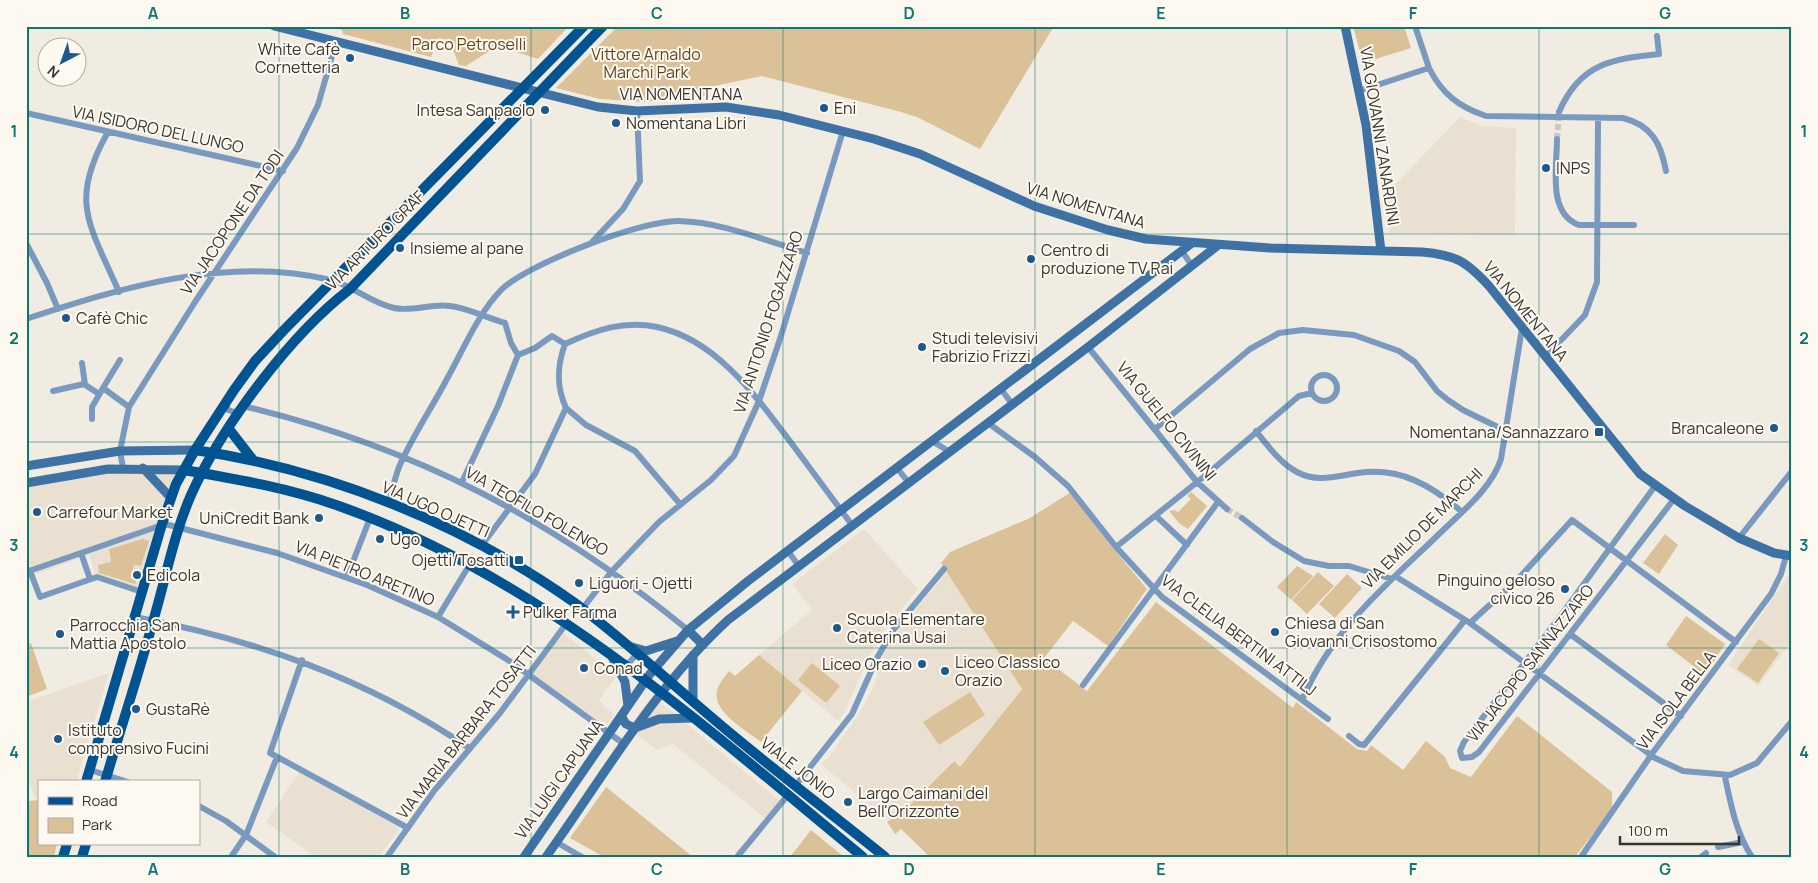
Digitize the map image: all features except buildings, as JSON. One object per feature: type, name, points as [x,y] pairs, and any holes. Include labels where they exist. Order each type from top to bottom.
[{"type":"main road","name":"VIA ARTURO GRAF","points":[[87,780],[171,498],[195,450],[226,403],[261,355],[584,26]]},
{"type":"main road","name":"VIA ARTURO GRAF","points":[[106,778],[190,496],[213,453],[241,410],[261,381],[290,348],[495,140],[603,26]]},
{"type":"main road","points":[[229,429],[253,460]]},
{"type":"main road","name":"VIA UGO OJETTI","points":[[195,450],[253,460],[308,475],[388,503],[482,545],[582,609],[654,669]]},
{"type":"main road","points":[[184,470],[310,496],[370,518],[470,564],[566,624],[612,657]]},
{"type":"main road","name":"VIALE JONIO","points":[[612,657],[662,693],[863,857]]},
{"type":"main road","name":"VIALE JONIO","points":[[654,669],[885,857]]},
{"type":"street","name":"VIA NOMENTANA","points":[[274,26],[598,106],[637,111],[698,107],[742,108],[842,131],[933,158],[1015,198],[1077,221],[1139,237],[1217,246],[1436,253],[1460,259],[1480,276],[1632,467],[1674,499],[1739,538],[1767,550],[1789,556]]},
{"type":"street","name":"VIA GIOVANNI ZANARDINI","points":[[1345,26],[1359,91],[1382,251]]},
{"type":"street","points":[[1415,26],[1429,68],[1442,90],[1468,110],[1486,116],[1623,118],[1643,125],[1659,144],[1666,171]]},
{"type":"street","points":[[1559,112],[1579,79],[1605,62],[1619,58],[1659,54],[1657,36]]},
{"type":"street","name":"VIA JACOPONE DA TODI","points":[[120,451],[129,407],[283,171],[318,105],[336,42]]},
{"type":"street","points":[[1359,91],[1429,68]]},
{"type":"street","points":[[591,243],[623,209],[640,180],[637,111]]},
{"type":"street","name":"VIA ISIDORO DEL LUNGO","points":[[26,113],[283,171]]},
{"type":"street","points":[[1545,357],[1576,326],[1592,300],[1598,275],[1596,226],[1598,118]]},
{"type":"street","points":[[484,127],[492,134],[495,140]]},
{"type":"street","name":"VIA ANTONIO FOGAZZARO","points":[[582,609],[612,571],[680,504],[711,480],[734,456],[759,401],[807,253],[842,131]]},
{"type":"street","points":[[108,132],[91,164],[85,204],[92,228],[119,292]]},
{"type":"street","points":[[1557,139],[1557,200],[1560,208],[1571,222],[1580,225],[1596,226],[1634,225]]},
{"type":"street","points":[[388,503],[404,457],[482,316],[497,295],[517,278],[591,243],[646,225],[677,221],[712,225],[807,253]]},
{"type":"street","points":[[26,243],[48,283],[58,309]]},
{"type":"street","points":[[621,716],[644,680],[688,630],[841,510],[1192,243]]},
{"type":"street","points":[[635,728],[693,655],[728,620],[1217,246]]},
{"type":"street","points":[[1182,251],[1192,266]]},
{"type":"street","points":[[26,319],[119,292],[216,272],[258,271],[333,281],[378,303],[394,308],[451,306],[505,323],[511,343],[518,355]]},
{"type":"street","points":[[680,504],[635,452],[586,425],[566,408],[560,393],[558,376],[559,360],[565,344],[608,327],[641,325],[667,330],[694,343],[723,364],[759,401],[852,525]]},
{"type":"street","name":"VIA EMILIO DE MARCHI","points":[[1302,700],[1318,665],[1358,612],[1462,512],[1497,472],[1506,430],[1522,328]]},
{"type":"street","points":[[1155,429],[1250,349],[1279,333],[1303,330],[1354,335],[1399,351],[1415,362],[1437,391],[1454,404],[1506,430]]},
{"type":"street","points":[[462,482],[494,414],[518,355],[535,348],[552,336],[565,344]]},
{"type":"street","name":"VIA GUELFO CIVININI","points":[[1088,346],[1197,482],[1227,509]]},
{"type":"street","points":[[92,419],[92,407],[120,360]]},
{"type":"street","points":[[82,363],[86,385]]},
{"type":"street","points":[[1321,376],[1330,377],[1336,383],[1337,391],[1329,400],[1318,399],[1312,393],[1314,381],[1321,376]]},
{"type":"street","points":[[52,391],[86,385],[129,407]]},
{"type":"street","points":[[1001,389],[1012,404]]},
{"type":"street","points":[[1116,547],[1156,516],[1299,396],[1312,393]]},
{"type":"street","points":[[226,403],[228,410],[241,410]]},
{"type":"street","points":[[482,545],[535,474],[566,408]]},
{"type":"street","name":"VIA TEOFILO FOLENGO","points":[[241,410],[338,433],[404,457],[462,482],[509,507],[612,571],[688,630]]},
{"type":"street","name":"VIA CLELIA BERTINI ATTILJ","points":[[988,423],[1035,456],[1068,486],[1116,547],[1153,588],[1211,635],[1328,719]]},
{"type":"street","points":[[1256,431],[1282,460],[1303,475],[1320,479],[1360,473],[1396,474],[1429,486],[1462,512]]},
{"type":"street","points":[[932,441],[950,452]]},
{"type":"street","points":[[26,466],[120,451],[195,450]]},
{"type":"street","points":[[120,451],[123,468]]},
{"type":"street","points":[[26,483],[80,472],[123,468],[184,470]]},
{"type":"street","points":[[143,468],[171,498]]},
{"type":"street","points":[[897,468],[909,483]]},
{"type":"street","points":[[1739,538],[1792,471]]},
{"type":"street","name":"VIA JACOPO SANNAZZARO","points":[[1655,486],[1464,742],[1460,751],[1462,758],[1472,757],[1479,752],[1674,499]]},
{"type":"street","points":[[1083,685],[1149,599],[1153,588],[1218,502]]},
{"type":"street","points":[[1156,516],[1187,545]]},
{"type":"street","points":[[347,577],[370,518]]},
{"type":"street","points":[[1242,518],[1273,542],[1304,560],[1329,566],[1349,566],[1393,578],[1468,621],[1651,755],[1666,765],[1682,771],[1725,777],[1744,771],[1757,763],[1792,721]]},
{"type":"street","points":[[1350,736],[1359,744],[1364,745],[1468,621],[1518,579],[1572,520],[1736,642]]},
{"type":"street","points":[[142,592],[101,578],[90,579],[40,598],[28,572],[162,524]]},
{"type":"street","name":"VIA PIETRO ARETINO","points":[[162,524],[283,555],[347,577],[438,617],[529,675],[624,744]]},
{"type":"street","points":[[788,551],[798,565]]},
{"type":"street","points":[[81,554],[90,579]]},
{"type":"street","name":"VIA ISOLA BELLA","points":[[1581,857],[1651,755],[1776,587],[1789,556]]},
{"type":"street","points":[[438,617],[470,564]]},
{"type":"street","points":[[796,785],[852,714],[877,658],[894,629],[944,569]]},
{"type":"street","points":[[135,617],[201,630],[302,660],[396,703],[469,748]]},
{"type":"street","name":"VIA MARIA BARBARA TOSATTI","points":[[387,857],[469,748],[500,713],[566,624]]},
{"type":"street","points":[[688,630],[703,645]]},
{"type":"street","points":[[1570,634],[1681,716]]},
{"type":"street","points":[[623,642],[644,651],[677,641]]},
{"type":"street","points":[[626,667],[636,654]]},
{"type":"street","points":[[693,655],[693,702]]},
{"type":"street","points":[[612,657],[624,682],[628,706]]},
{"type":"street","points":[[302,660],[270,753],[408,828]]},
{"type":"street","name":"VIA LUIGI CAPUANA","points":[[524,857],[621,716],[626,724],[635,728],[546,857]]},
{"type":"street","points":[[635,728],[664,719],[693,718]]},
{"type":"street","points":[[231,857],[246,835],[277,757]]},
{"type":"street","points":[[90,770],[106,778]]},
{"type":"street","points":[[1725,777],[1732,810],[1743,842],[1752,857]]},
{"type":"street","points":[[737,857],[788,795]]},
{"type":"street","points":[[200,807],[246,835],[275,857]]},
{"type":"street","points":[[556,842],[582,857]]},
{"type":"street","points":[[1718,847],[1743,842]]},
{"type":"shaded area","points":[[1460,117],[1483,126],[1516,128],[1515,235],[1390,233],[1384,196]]},
{"type":"shaded area","points":[[141,469],[175,475],[141,590],[96,575],[89,555],[26,578],[26,486],[78,476]]},
{"type":"shaded area","name":"Scuola Elementare Caterina Usai","points":[[864,529],[918,589],[878,638],[843,715],[838,721],[759,655],[812,610],[792,584]]},
{"type":"shaded area","points":[[1792,570],[1792,641],[1758,686],[1728,665]]},
{"type":"shaded area","name":"Liceo Classico Orazio","points":[[947,572],[1022,689],[960,767],[953,761],[906,809],[889,820],[820,764],[828,758],[860,712],[874,686],[883,656],[899,629]]},
{"type":"shaded area","points":[[563,633],[615,674],[616,677],[599,700],[614,715],[606,726],[531,675]]},
{"type":"shaded area","name":"Istituto comprensivo Fucini","points":[[109,673],[77,780],[38,780],[38,800],[36,799],[26,775],[26,702]]},
{"type":"shaded area","points":[[659,701],[780,801],[766,819],[673,744],[657,750],[634,733]]},
{"type":"shaded area","points":[[299,772],[400,828],[379,857],[316,857],[266,822]]},
{"type":"green space","name":"Parco Petroselli","points":[[333,26],[569,26],[538,59],[497,46],[466,66],[459,65],[449,40],[438,38],[431,57],[343,34],[342,30],[333,28]]},
{"type":"green space","name":"Vittore Arnaldo Marchi Park","points":[[618,26],[1054,26],[980,149],[917,117],[762,76],[710,87],[707,96],[642,102],[600,99],[556,88]]},
{"type":"green space","points":[[1353,26],[1404,26],[1411,48],[1363,63]]},
{"type":"green space","points":[[1071,492],[1108,542],[1147,589],[1108,646],[1073,621],[1044,658],[1087,691],[1156,602],[1293,708],[1296,702],[1357,749],[1367,751],[1371,745],[1403,770],[1426,741],[1445,757],[1450,768],[1471,777],[1517,716],[1612,792],[1612,809],[1575,857],[930,857],[901,829],[895,834],[887,822],[906,809],[954,761],[960,767],[1022,689],[941,563],[950,552],[1030,518]]},
{"type":"green space","points":[[1191,492],[1207,506],[1188,529],[1180,524],[1169,511],[1174,510],[1178,512],[1191,499],[1187,496]]},
{"type":"green space","points":[[1665,534],[1678,545],[1659,574],[1643,563]]},
{"type":"green space","points":[[143,539],[149,541],[141,566],[134,565],[130,578],[137,580],[135,584],[99,573],[98,565],[111,562],[109,549]]},
{"type":"green space","points":[[1297,566],[1313,576],[1291,600],[1277,587]]},
{"type":"green space","points":[[1318,572],[1334,586],[1307,614],[1292,600]]},
{"type":"green space","points":[[1347,574],[1362,588],[1335,618],[1319,604]]},
{"type":"green space","points":[[1686,616],[1725,644],[1705,675],[1666,645]]},
{"type":"green space","points":[[1759,639],[1779,653],[1758,683],[1737,669]]},
{"type":"green space","points":[[31,643],[47,689],[26,697],[26,645]]},
{"type":"green space","points":[[759,655],[802,691],[761,742],[732,720],[720,706],[717,699],[719,686],[729,671],[735,676]]},
{"type":"green space","points":[[812,663],[840,686],[826,703],[798,680]]},
{"type":"green space","points":[[970,692],[985,715],[939,745],[923,722]]},
{"type":"green space","points":[[606,787],[693,857],[604,857],[570,838]]},
{"type":"green space","points":[[38,800],[38,846],[57,846],[54,857],[26,857],[26,805],[29,801]]},
{"type":"green space","points":[[811,830],[844,857],[790,857]]},
{"type":"tunnel","points":[[1557,139],[1559,113]]},
{"type":"tunnel","points":[[1227,509],[1242,518]]},
{"type":"place","name":"White Cafè Cornetteria","points":[[350,58]]},
{"type":"place","name":"Eni","points":[[824,108]]},
{"type":"place","name":"Intesa Sanpaolo","points":[[545,110]]},
{"type":"place","name":"Nomentana Libri","points":[[616,123]]},
{"type":"place","name":"INPS","points":[[1546,168]]},
{"type":"place","name":"Insieme al pane","points":[[400,248]]},
{"type":"place","name":"Centro di produzione TV Rai","points":[[1031,259]]},
{"type":"place","name":"Cafè Chic","points":[[66,318]]},
{"type":"place","name":"Studi televisivi Fabrizio Frizzi","points":[[922,347]]},
{"type":"place","name":"Brancaleone","points":[[1774,428]]},
{"type":"place","name":"Nomentana/Sannazzaro","points":[[1599,432]]},
{"type":"place","name":"Carrefour Market","points":[[37,512]]},
{"type":"place","name":"UniCredit Bank","points":[[319,518]]},
{"type":"place","name":"Ugo","points":[[380,539]]},
{"type":"place","name":"Ojetti/Tosatti","points":[[519,560]]},
{"type":"place","name":"Edicola","points":[[137,575]]},
{"type":"place","name":"Liguori - Ojetti","points":[[579,583]]},
{"type":"place","name":"Pinguino geloso civico 26","points":[[1565,589]]},
{"type":"place","name":"Pulker Farma","points":[[513,612]]},
{"type":"place","name":"Scuola Elementare Caterina Usai","points":[[837,628]]},
{"type":"place","name":"Chiesa di San Giovanni Crisostomo","points":[[1275,632]]},
{"type":"place","name":"Parrocchia San Mattia Apostolo","points":[[60,634]]},
{"type":"place","name":"Liceo Orazio","points":[[922,664]]},
{"type":"place","name":"Conad","points":[[584,668]]},
{"type":"place","name":"Liceo Classico Orazio","points":[[945,671]]},
{"type":"place","name":"GustaRè","points":[[136,709]]},
{"type":"place","name":"Istituto comprensivo Fucini","points":[[58,739]]},
{"type":"place","name":"Largo Caimani del Bell'Orizzonte","points":[[848,802]]}]
